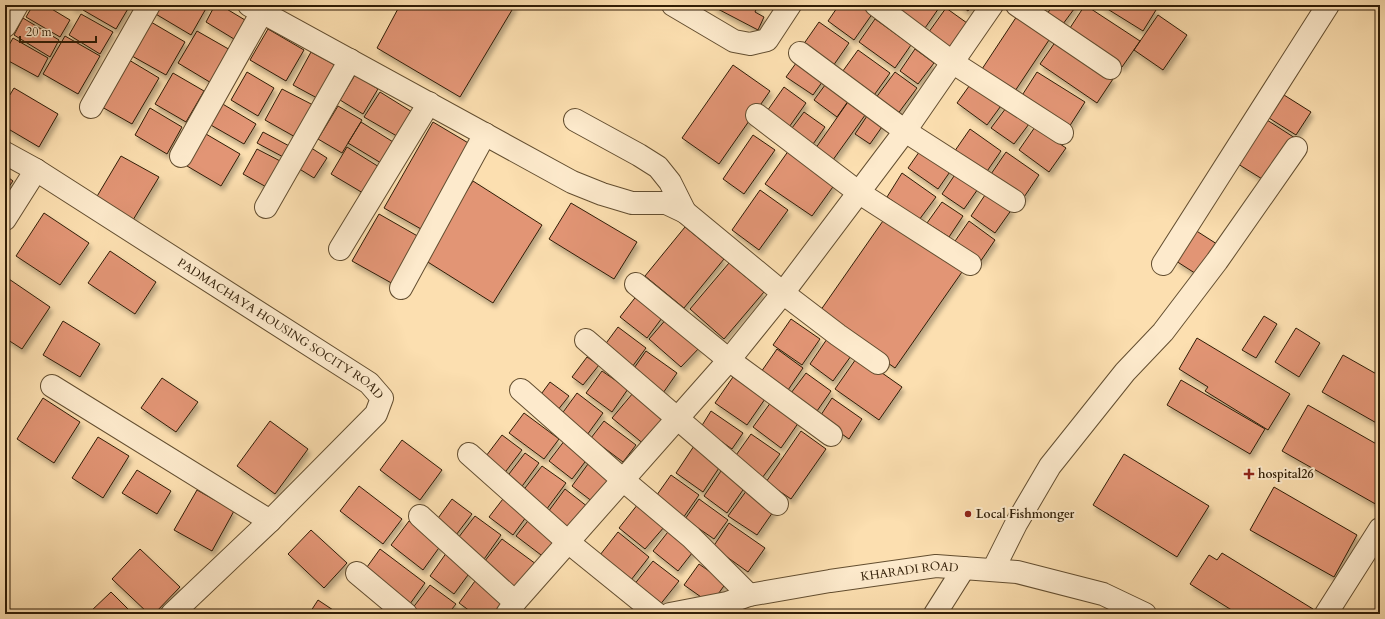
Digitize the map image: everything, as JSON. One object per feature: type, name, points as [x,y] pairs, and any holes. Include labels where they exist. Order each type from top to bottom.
[{"type":"street","points":[[5,26],[17,5]]},
{"type":"street","points":[[91,108],[149,5]]},
{"type":"street","points":[[673,5],[734,41],[750,44],[767,40],[790,5]]},
{"type":"street","points":[[876,5],[952,62],[1062,133]]},
{"type":"street","points":[[420,516],[511,608],[729,360],[783,293],[905,131],[992,5]]},
{"type":"street","points":[[1017,5],[1110,68]]},
{"type":"street","points":[[1163,264],[1328,5]]},
{"type":"street","points":[[181,156],[255,8],[572,182],[602,194],[632,203],[666,203],[685,212],[783,293],[878,363]]},
{"type":"street","points":[[800,53],[905,131],[1014,201]]},
{"type":"street","points":[[266,207],[350,60]]},
{"type":"street","points":[[340,249],[428,103]]},
{"type":"street","points":[[757,115],[858,192],[970,264]]},
{"type":"street","points":[[575,120],[639,155],[658,168],[670,182],[685,212]]},
{"type":"street","points":[[401,288],[485,134]]},
{"type":"street","points":[[993,570],[1016,524],[1050,466],[1125,372],[1163,332],[1217,261],[1296,148]]},
{"type":"street","name":"PADMACHAYA HOUSING SOCITY ROAD","points":[[5,153],[36,170],[369,383],[382,398],[376,414],[270,521],[172,614]]},
{"type":"street","points":[[5,219],[36,170]]},
{"type":"street","points":[[636,284],[729,360],[831,435]]},
{"type":"street","points":[[586,340],[778,504]]},
{"type":"street","points":[[52,386],[270,521]]},
{"type":"street","points":[[521,390],[623,480],[691,537],[749,595]]},
{"type":"street","points":[[470,454],[568,542],[657,614]]},
{"type":"street","points":[[1326,614],[1380,529]]},
{"type":"street","name":"KHARADI ROAD","points":[[670,614],[727,603],[749,595],[830,580],[936,566],[1017,572],[1103,594],[1145,614]]},
{"type":"street","points":[[935,614],[964,568]]},
{"type":"street","points":[[357,573],[406,614]]},
{"type":"building","points":[[33,5],[45,5],[70,20],[60,37],[26,17]]},
{"type":"building","points":[[70,5],[79,5],[77,9]]},
{"type":"building","points":[[86,5],[125,5],[129,7],[116,29],[83,10]]},
{"type":"building","points":[[158,5],[208,5],[191,35],[154,13]]},
{"type":"building","points":[[215,5],[220,5],[245,20],[234,39],[206,22]]},
{"type":"building","points":[[400,5],[515,5],[460,97],[377,48]]},
{"type":"building","points":[[715,5],[758,5],[755,12],[764,17],[758,30],[714,7]]},
{"type":"building","points":[[839,5],[867,5],[875,10],[854,40],[828,21]]},
{"type":"building","points":[[892,5],[941,5],[925,28]]},
{"type":"building","points":[[960,5],[972,5],[968,11]]},
{"type":"building","points":[[1053,5],[1077,5],[1060,28],[1045,17]]},
{"type":"building","points":[[1085,5],[1140,41],[1122,67],[1068,31]]},
{"type":"building","points":[[1101,5],[1148,5],[1156,10],[1143,31]]},
{"type":"building","points":[[946,8],[967,23],[947,51],[926,36]]},
{"type":"building","points":[[81,14],[113,32],[100,54],[69,35]]},
{"type":"building","points":[[1158,15],[1187,35],[1163,70],[1134,50]]},
{"type":"building","points":[[1017,16],[1051,37],[1015,91],[982,69]]},
{"type":"building","points":[[23,18],[59,40],[50,57],[14,35]]},
{"type":"building","points":[[875,19],[911,45],[895,68],[859,42]]},
{"type":"building","points":[[151,22],[185,42],[166,75],[132,56]]},
{"type":"building","points":[[819,22],[849,43],[833,66],[803,45]]},
{"type":"building","points":[[268,29],[304,50],[286,81],[250,60]]},
{"type":"building","points":[[197,31],[232,51],[213,84],[178,63]]},
{"type":"building","points":[[65,36],[100,56],[78,94],[43,74]]},
{"type":"building","points":[[13,38],[48,58],[38,77],[5,59],[5,52]]},
{"type":"building","points":[[1056,41],[1113,79],[1097,103],[1040,64]]},
{"type":"building","points":[[915,49],[934,63],[918,84],[900,71]]},
{"type":"building","points":[[858,50],[890,73],[872,98],[840,75]]},
{"type":"building","points":[[311,52],[335,65],[317,98],[293,85]]},
{"type":"building","points":[[799,59],[825,78],[813,95],[786,77]]},
{"type":"building","points":[[129,60],[159,78],[132,124],[102,107]]},
{"type":"building","points":[[733,65],[770,91],[719,164],[682,138]]},
{"type":"building","points":[[247,72],[274,88],[258,116],[231,100]]},
{"type":"building","points":[[895,72],[917,88],[897,115],[875,99]]},
{"type":"building","points":[[1037,72],[1085,102],[1069,127],[1021,97]]},
{"type":"building","points":[[173,73],[204,91],[186,122],[155,104]]},
{"type":"building","points":[[355,75],[378,89],[363,114],[340,100]]},
{"type":"building","points":[[828,81],[851,97],[837,117],[814,100]]},
{"type":"building","points":[[972,82],[1003,103],[987,125],[957,103]]},
{"type":"building","points":[[784,87],[806,103],[787,130],[765,114]]},
{"type":"building","points":[[14,88],[58,114],[39,147],[5,127],[5,103]]},
{"type":"building","points":[[282,89],[315,106],[297,138],[265,120]]},
{"type":"building","points":[[380,92],[417,115],[402,139],[364,117]]},
{"type":"building","points":[[1284,95],[1311,112],[1296,135],[1269,118]]},
{"type":"building","points":[[850,99],[868,111],[830,164],[813,152]]},
{"type":"building","points":[[221,103],[256,124],[244,144],[209,124]]},
{"type":"building","points":[[338,106],[362,120],[342,153],[318,139]]},
{"type":"building","points":[[150,108],[182,127],[167,154],[135,135]]},
{"type":"building","points":[[1006,108],[1029,124],[1014,144],[991,128]]},
{"type":"building","points":[[804,112],[825,127],[811,147],[789,132]]},
{"type":"building","points":[[869,113],[884,124],[870,144],[855,134]]},
{"type":"building","points":[[1267,120],[1295,138],[1267,182],[1238,164]]},
{"type":"building","points":[[361,122],[398,145],[386,166],[348,143]]},
{"type":"building","points":[[433,122],[470,144],[421,229],[384,208]]},
{"type":"building","points":[[1035,127],[1066,148],[1049,172],[1019,150]]},
{"type":"building","points":[[970,129],[1001,151],[983,177],[952,155]]},
{"type":"building","points":[[263,132],[293,148],[287,159],[257,143]]},
{"type":"building","points":[[206,134],[240,154],[221,186],[187,166]]},
{"type":"building","points":[[753,135],[775,150],[744,194],[723,179]]},
{"type":"building","points":[[305,144],[327,158],[314,178],[293,165]]},
{"type":"building","points":[[924,145],[954,166],[938,189],[908,168]]},
{"type":"building","points":[[347,147],[384,170],[368,196],[331,174]]},
{"type":"building","points":[[257,149],[284,163],[270,189],[243,174]]},
{"type":"building","points":[[789,150],[835,184],[812,216],[765,184]]},
{"type":"building","points":[[1006,152],[1039,175],[1022,200],[989,177]]},
{"type":"building","points":[[121,156],[159,177],[133,220],[96,198]]},
{"type":"building","points":[[958,170],[980,186],[964,209],[942,194]]},
{"type":"building","points":[[902,173],[936,197],[919,220],[887,197]]},
{"type":"building","points":[[5,175],[13,181],[5,192]]},
{"type":"building","points":[[473,181],[542,225],[493,303],[423,259]]},
{"type":"building","points":[[760,190],[788,210],[759,250],[732,230]]},
{"type":"building","points":[[987,192],[1012,209],[995,233],[971,216]]},
{"type":"building","points":[[942,202],[963,216],[949,237],[927,223]]},
{"type":"building","points":[[571,203],[637,242],[614,279],[549,239]]},
{"type":"building","points":[[44,213],[89,243],[60,285],[16,256]]},
{"type":"building","points":[[379,214],[421,238],[395,285],[352,261]]},
{"type":"building","points":[[885,218],[962,272],[895,368],[818,314]]},
{"type":"building","points":[[969,221],[995,240],[980,262],[953,244]]},
{"type":"building","points":[[685,227],[724,259],[684,308],[645,276]]},
{"type":"building","points":[[1195,230],[1220,246],[1201,277],[1176,261]]},
{"type":"building","points":[[110,251],[156,282],[135,314],[88,283]]},
{"type":"building","points":[[729,263],[764,292],[724,339],[690,309]]},
{"type":"building","points":[[6,277],[50,307],[22,349],[5,338]]},
{"type":"building","points":[[638,294],[665,314],[647,338],[620,317]]},
{"type":"building","points":[[1264,316],[1277,324],[1256,358],[1242,350]]},
{"type":"building","points":[[668,317],[701,346],[681,367],[649,339]]},
{"type":"building","points":[[791,319],[820,339],[802,365],[773,345]]},
{"type":"building","points":[[63,321],[100,344],[80,377],[43,355]]},
{"type":"building","points":[[618,327],[646,348],[632,367],[604,346]]},
{"type":"building","points":[[1296,328],[1320,343],[1299,377],[1275,362]]},
{"type":"building","points":[[1197,338],[1290,394],[1268,430],[1205,391],[1208,387],[1179,369]]},
{"type":"building","points":[[827,339],[851,356],[833,381],[810,364]]},
{"type":"building","points":[[777,349],[803,368],[788,390],[761,372]]},
{"type":"building","points":[[646,351],[677,373],[663,393],[632,371]]},
{"type":"building","points":[[1343,355],[1380,376],[1380,425],[1322,392]]},
{"type":"building","points":[[858,356],[902,387],[879,420],[835,389]]},
{"type":"building","points":[[587,357],[599,365],[583,385],[572,377]]},
{"type":"building","points":[[602,371],[628,389],[612,412],[586,393]]},
{"type":"building","points":[[806,373],[831,391],[817,411],[791,393]]},
{"type":"building","points":[[733,377],[765,399],[747,425],[715,403]]},
{"type":"building","points":[[162,378],[198,402],[176,432],[141,408]]},
{"type":"building","points":[[1181,380],[1265,429],[1250,454],[1167,405]]},
{"type":"building","points":[[550,382],[569,396],[557,411],[539,397]]},
{"type":"building","points":[[577,393],[603,413],[587,435],[561,415]]},
{"type":"building","points":[[633,393],[665,420],[645,445],[612,418]]},
{"type":"building","points":[[43,398],[80,422],[54,463],[17,439]]},
{"type":"building","points":[[832,398],[862,419],[849,439],[819,418]]},
{"type":"building","points":[[771,402],[799,422],[781,448],[753,427]]},
{"type":"building","points":[[1308,405],[1380,446],[1379,506],[1282,451]]},
{"type":"building","points":[[711,411],[743,433],[732,449],[701,427]]},
{"type":"building","points":[[524,413],[559,439],[544,459],[509,433]]},
{"type":"building","points":[[270,421],[308,449],[275,494],[237,466]]},
{"type":"building","points":[[604,421],[636,445],[623,462],[591,438]]},
{"type":"building","points":[[801,431],[826,449],[791,499],[766,482]]},
{"type":"building","points":[[751,434],[780,454],[762,478],[734,458]]},
{"type":"building","points":[[502,435],[522,450],[503,475],[483,460]]},
{"type":"building","points":[[98,437],[129,456],[103,498],[72,478]]},
{"type":"building","points":[[402,440],[442,470],[420,500],[380,470]]},
{"type":"building","points":[[565,440],[588,458],[572,479],[549,461]]},
{"type":"building","points":[[694,446],[721,465],[703,492],[676,473]]},
{"type":"building","points":[[525,453],[539,463],[520,489],[506,478]]},
{"type":"building","points":[[1124,454],[1209,506],[1177,557],[1093,505]]},
{"type":"building","points":[[588,464],[610,480],[593,502],[572,486]]},
{"type":"building","points":[[542,466],[566,483],[546,510],[522,492]]},
{"type":"building","points":[[137,470],[171,491],[157,514],[122,493]]},
{"type":"building","points":[[721,471],[745,487],[727,513],[704,496]]},
{"type":"building","points":[[671,475],[699,495],[683,518],[654,499]]},
{"type":"building","points":[[359,486],[402,519],[383,544],[340,511]]},
{"type":"building","points":[[1274,487],[1357,535],[1334,577],[1250,530]]},
{"type":"building","points":[[565,489],[588,507],[571,529],[548,512]]},
{"type":"building","points":[[197,490],[234,511],[212,551],[174,530]]},
{"type":"building","points":[[747,490],[775,509],[757,535],[728,516]]},
{"type":"building","points":[[506,495],[529,513],[513,535],[489,517]]},
{"type":"building","points":[[452,499],[472,514],[453,539],[433,525]]},
{"type":"building","points":[[699,499],[728,520],[714,539],[685,519]]},
{"type":"building","points":[[638,504],[665,526],[645,549],[619,528]]},
{"type":"building","points":[[475,516],[501,535],[482,562],[455,542]]},
{"type":"building","points":[[531,517],[560,539],[545,558],[516,536]]},
{"type":"building","points":[[409,521],[441,545],[423,570],[391,545]]},
{"type":"building","points":[[729,523],[765,548],[748,572],[713,547]]},
{"type":"building","points":[[671,528],[696,548],[678,571],[653,551]]},
{"type":"building","points":[[311,530],[347,563],[324,588],[288,554]]},
{"type":"building","points":[[618,532],[649,557],[631,580],[600,555]]},
{"type":"building","points":[[502,539],[540,567],[519,595],[481,566]]},
{"type":"building","points":[[140,549],[180,587],[154,614],[149,614],[112,579]]},
{"type":"building","points":[[380,549],[425,583],[407,608],[362,574]]},
{"type":"building","points":[[447,552],[471,571],[454,594],[430,576]]},
{"type":"building","points":[[1222,553],[1313,609],[1310,614],[1238,614],[1190,584],[1209,555],[1217,560]]},
{"type":"building","points":[[653,561],[679,581],[659,606],[633,586]]},
{"type":"building","points":[[699,564],[726,583],[711,604],[684,585]]},
{"type":"building","points":[[475,581],[505,604],[498,614],[474,614],[459,603]]},
{"type":"building","points":[[430,585],[456,604],[448,614],[419,614],[412,609]]},
{"type":"building","points":[[111,592],[133,614],[92,614],[90,612]]},
{"type":"building","points":[[318,600],[339,614],[309,614]]},
{"type":"place","name":"hospital26","points":[[1249,474]]},
{"type":"place","name":"Local Fishmonger","points":[[968,514]]}]
